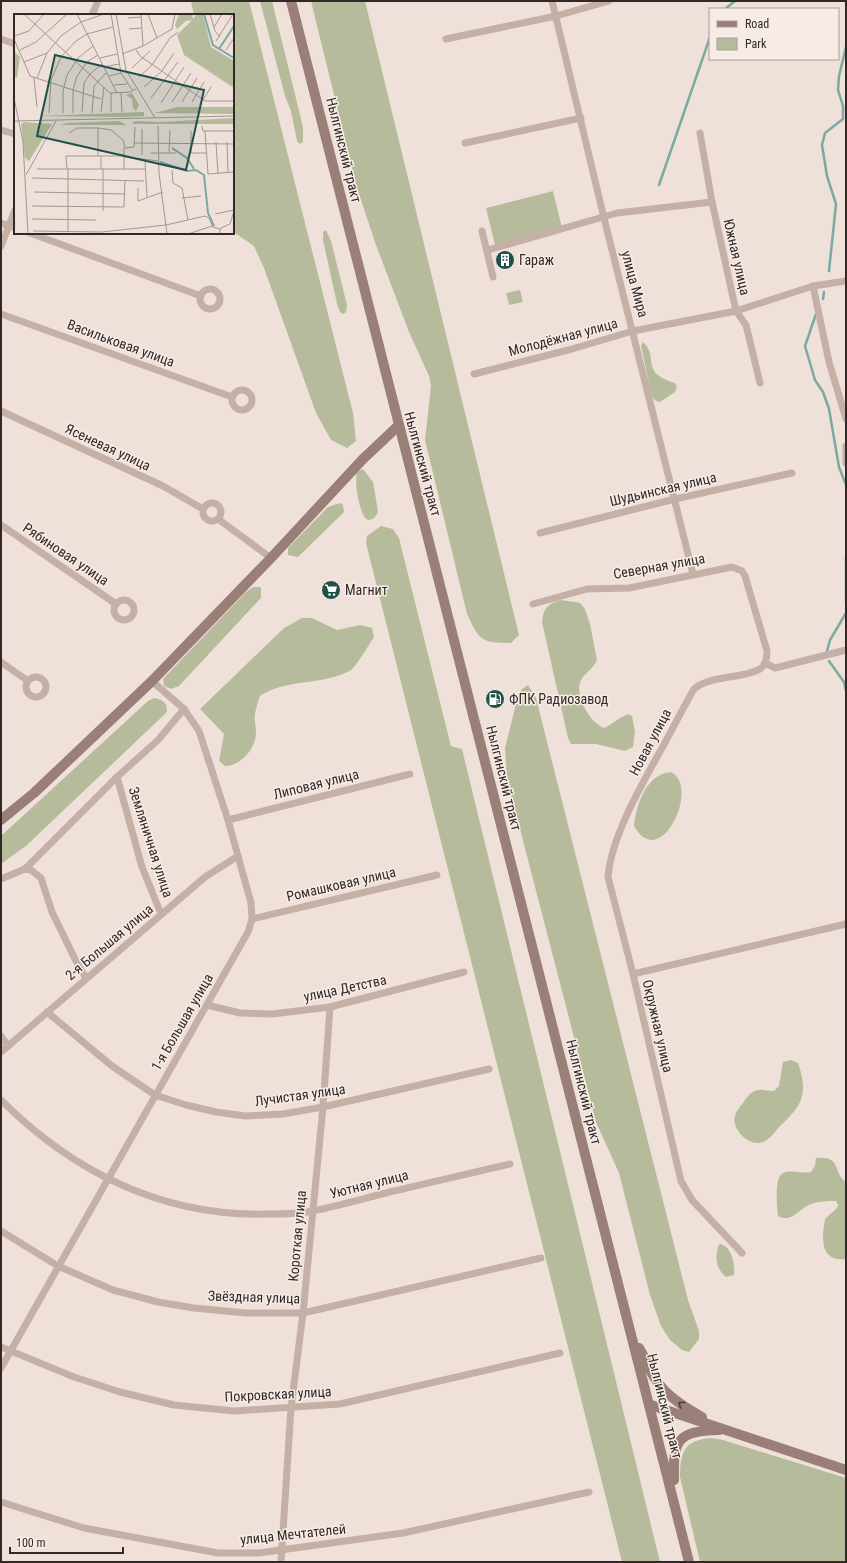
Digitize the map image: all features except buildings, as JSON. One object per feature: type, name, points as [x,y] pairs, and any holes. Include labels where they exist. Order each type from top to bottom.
[{"type":"main road","name":"Нылгинский тракт","points":[[291,1],[398,426],[689,1562]]},
{"type":"main road","points":[[1,820],[34,793],[152,681],[271,558],[362,459],[398,426]]},
{"type":"main road","points":[[632,1336],[654,1377],[664,1390],[682,1406],[727,1430]]},
{"type":"main road","points":[[650,1405],[846,1470]]},
{"type":"main road","points":[[674,1501],[673,1462],[674,1452],[678,1442],[685,1436],[694,1432],[727,1430]]},
{"type":"street","points":[[92,14],[98,1]]},
{"type":"street","name":"улица Мира","points":[[552,1],[604,218],[693,574]]},
{"type":"street","points":[[446,39],[556,16],[609,1]]},
{"type":"street","points":[[1,39],[14,44]]},
{"type":"street","points":[[465,143],[581,118]]},
{"type":"street","points":[[1,130],[14,134]]},
{"type":"street","name":"Южная улица","points":[[700,133],[712,202],[736,311],[746,325],[760,383]]},
{"type":"street","points":[[488,250],[604,218],[617,213],[712,202]]},
{"type":"street","points":[[1,246],[12,227],[14,216]]},
{"type":"street","points":[[1,222],[12,227]]},
{"type":"street","points":[[482,231],[488,250],[493,277]]},
{"type":"street","points":[[33,234],[201,296]]},
{"type":"street","name":"Молодёжная улица","points":[[474,374],[572,350],[633,331],[736,311],[813,286],[846,281]]},
{"type":"street","points":[[813,286],[829,362],[846,419]]},
{"type":"street","name":"Васильковая улица","points":[[1,314],[232,397]]},
{"type":"street","name":"Ясеневая улица","points":[[1,411],[163,486],[203,509]]},
{"type":"street","points":[[846,446],[846,463]]},
{"type":"street","name":"Шудьинская улица","points":[[540,533],[675,499],[792,473]]},
{"type":"street","points":[[210,503],[216,504],[221,511],[218,520],[212,522],[206,520],[203,515],[203,509],[210,503]]},
{"type":"street","points":[[218,520],[271,558]]},
{"type":"street","name":"Рябиновая улица","points":[[1,525],[116,604]]},
{"type":"street","name":"Северная улица","points":[[533,604],[587,589],[629,588],[732,567],[742,571],[745,576],[767,651],[764,663]]},
{"type":"street","points":[[764,663],[775,668],[846,650]]},
{"type":"street","points":[[1,662],[28,681]]},
{"type":"street","name":"Новая улица","points":[[633,974],[608,877],[609,862],[620,831],[646,777],[694,688],[703,683],[758,670],[764,663]]},
{"type":"street","name":"1-я Большая улица","points":[[1,1368],[107,1178],[248,932],[252,919],[251,903],[228,820],[199,731],[184,709],[152,681]]},
{"type":"street","points":[[1,879],[25,869],[117,777],[158,740],[184,709]]},
{"type":"street","name":"Липовая улица","points":[[228,820],[410,774]]},
{"type":"street","name":"Земляничная улица","points":[[117,777],[142,867],[161,914]]},
{"type":"street","name":"2-я Большая улица","points":[[1,1052],[205,877],[238,856]]},
{"type":"street","points":[[25,869],[31,870],[41,878],[52,912],[86,978]]},
{"type":"street","name":"Ромашковая улица","points":[[252,919],[437,875]]},
{"type":"street","name":"Окружная улица","points":[[742,1253],[692,1200],[681,1181],[633,974],[846,924]]},
{"type":"street","name":"улица Детства","points":[[207,1005],[240,1013],[272,1014],[330,1007],[464,972]]},
{"type":"street","name":"Короткая улица","points":[[281,1562],[291,1408],[303,1313],[323,1107],[330,1007]]},
{"type":"street","name":"Лучистая улица","points":[[47,1012],[112,1066],[155,1095],[186,1105],[216,1112],[245,1116],[283,1114],[323,1107],[489,1069]]},
{"type":"street","points":[[1,1036],[8,1046]]},
{"type":"street","name":"Уютная улица","points":[[1,1100],[51,1143],[107,1178],[140,1194],[178,1206],[214,1212],[245,1215],[312,1211],[510,1164]]},
{"type":"street","name":"Звёздная улица","points":[[1,1231],[58,1266],[113,1290],[158,1302],[194,1308],[246,1313],[303,1313],[542,1258]]},
{"type":"street","name":"Покровская улица","points":[[1,1347],[74,1378],[120,1392],[174,1405],[234,1411],[340,1404],[560,1353]]},
{"type":"street","name":"улица Мечтателей","points":[[1,1502],[84,1528],[218,1553],[259,1553],[403,1533],[589,1492]]},
{"type":"green space","points":[[191,1],[249,1],[353,413],[356,441],[347,448],[331,440],[316,413],[264,268],[254,246],[234,231],[234,14],[194,14]]},
{"type":"green space","points":[[260,1],[272,1],[303,127],[303,142],[300,144],[297,141],[291,111],[285,96]]},
{"type":"green space","points":[[311,1],[365,1],[519,635],[511,643],[487,641],[482,638],[478,635],[467,614],[425,440],[431,386],[429,376],[409,332],[376,245],[356,185]]},
{"type":"green space","points":[[553,191],[562,228],[495,245],[486,208]]},
{"type":"green space","points":[[326,230],[331,241],[347,305],[346,312],[343,314],[340,312],[337,304],[323,240],[323,232]]},
{"type":"green space","points":[[520,290],[523,302],[509,305],[506,293]]},
{"type":"green space","points":[[643,342],[648,348],[652,364],[657,374],[664,379],[675,383],[677,387],[675,392],[660,402],[656,401],[652,397],[641,346]]},
{"type":"green space","points":[[363,469],[373,482],[378,511],[377,515],[370,520],[365,517],[362,512],[356,483],[357,472]]},
{"type":"green space","points":[[340,503],[343,505],[344,512],[298,557],[288,555],[288,548],[328,507]]},
{"type":"green space","points":[[381,526],[393,529],[399,538],[451,746],[462,749],[660,1562],[622,1562],[366,543],[367,536]]},
{"type":"green space","points":[[253,587],[261,587],[261,598],[179,686],[171,689],[164,686],[163,679],[246,592]]},
{"type":"green space","points":[[561,600],[580,603],[585,609],[590,624],[597,660],[594,666],[581,680],[579,686],[582,700],[589,715],[604,728],[625,715],[629,714],[632,716],[635,732],[633,747],[625,751],[596,744],[571,744],[568,738],[542,622],[547,607]]},
{"type":"green space","points":[[302,618],[312,618],[337,630],[360,625],[372,628],[374,637],[351,670],[340,675],[317,681],[294,684],[271,690],[260,696],[255,714],[255,739],[250,750],[242,760],[225,766],[219,761],[224,734],[200,709],[284,628]]},
{"type":"green space","points":[[528,685],[536,698],[688,1300],[699,1331],[699,1339],[689,1352],[682,1350],[670,1340],[661,1326],[650,1295],[619,1173],[596,1122],[507,779],[505,748],[518,696],[522,689]]},
{"type":"green space","points":[[154,698],[164,702],[167,712],[27,845],[1,864],[1,836],[148,701]]},
{"type":"green space","points":[[671,772],[679,781],[682,793],[674,822],[665,834],[655,840],[644,838],[634,826],[640,800],[649,784],[655,778],[662,774]]},
{"type":"green space","points":[[791,1060],[798,1063],[803,1083],[803,1091],[798,1106],[767,1140],[758,1143],[747,1140],[736,1127],[736,1112],[752,1092],[759,1090],[774,1091],[779,1086],[783,1062]]},
{"type":"green space","points":[[816,1158],[830,1159],[836,1165],[839,1174],[846,1182],[846,1259],[831,1257],[824,1247],[823,1233],[825,1219],[837,1208],[838,1205],[836,1201],[811,1204],[791,1217],[783,1218],[778,1216],[777,1186],[780,1176],[789,1171],[811,1172],[815,1166]]},
{"type":"green space","points":[[719,1244],[727,1248],[732,1256],[734,1275],[726,1277],[718,1266],[717,1253]]},
{"type":"green space","points":[[711,1438],[723,1440],[846,1478],[846,1562],[700,1562],[680,1477],[680,1468],[683,1454],[689,1445],[695,1441]]},
{"type":"waterway","points":[[726,8],[735,1]]},
{"type":"waterway","points":[[659,185],[709,40]]},
{"type":"waterway","points":[[829,271],[836,204],[827,176],[822,145],[825,133],[843,119],[843,106],[838,90],[839,76],[846,47]]},
{"type":"waterway","points":[[823,299],[824,292]]},
{"type":"waterway","points":[[816,314],[805,346],[815,380],[823,392],[829,409],[839,467],[846,485]]},
{"type":"waterway","points":[[846,557],[846,602]]},
{"type":"waterway","points":[[827,651],[830,640],[846,613]]},
{"type":"waterway","points":[[829,661],[844,682],[846,691]]},
{"type":"place","name":"Гараж","points":[[505,260]]},
{"type":"place","name":"Магнит","points":[[331,590]]},
{"type":"place","name":"ФПК Радиозавод","points":[[495,699]]}]
